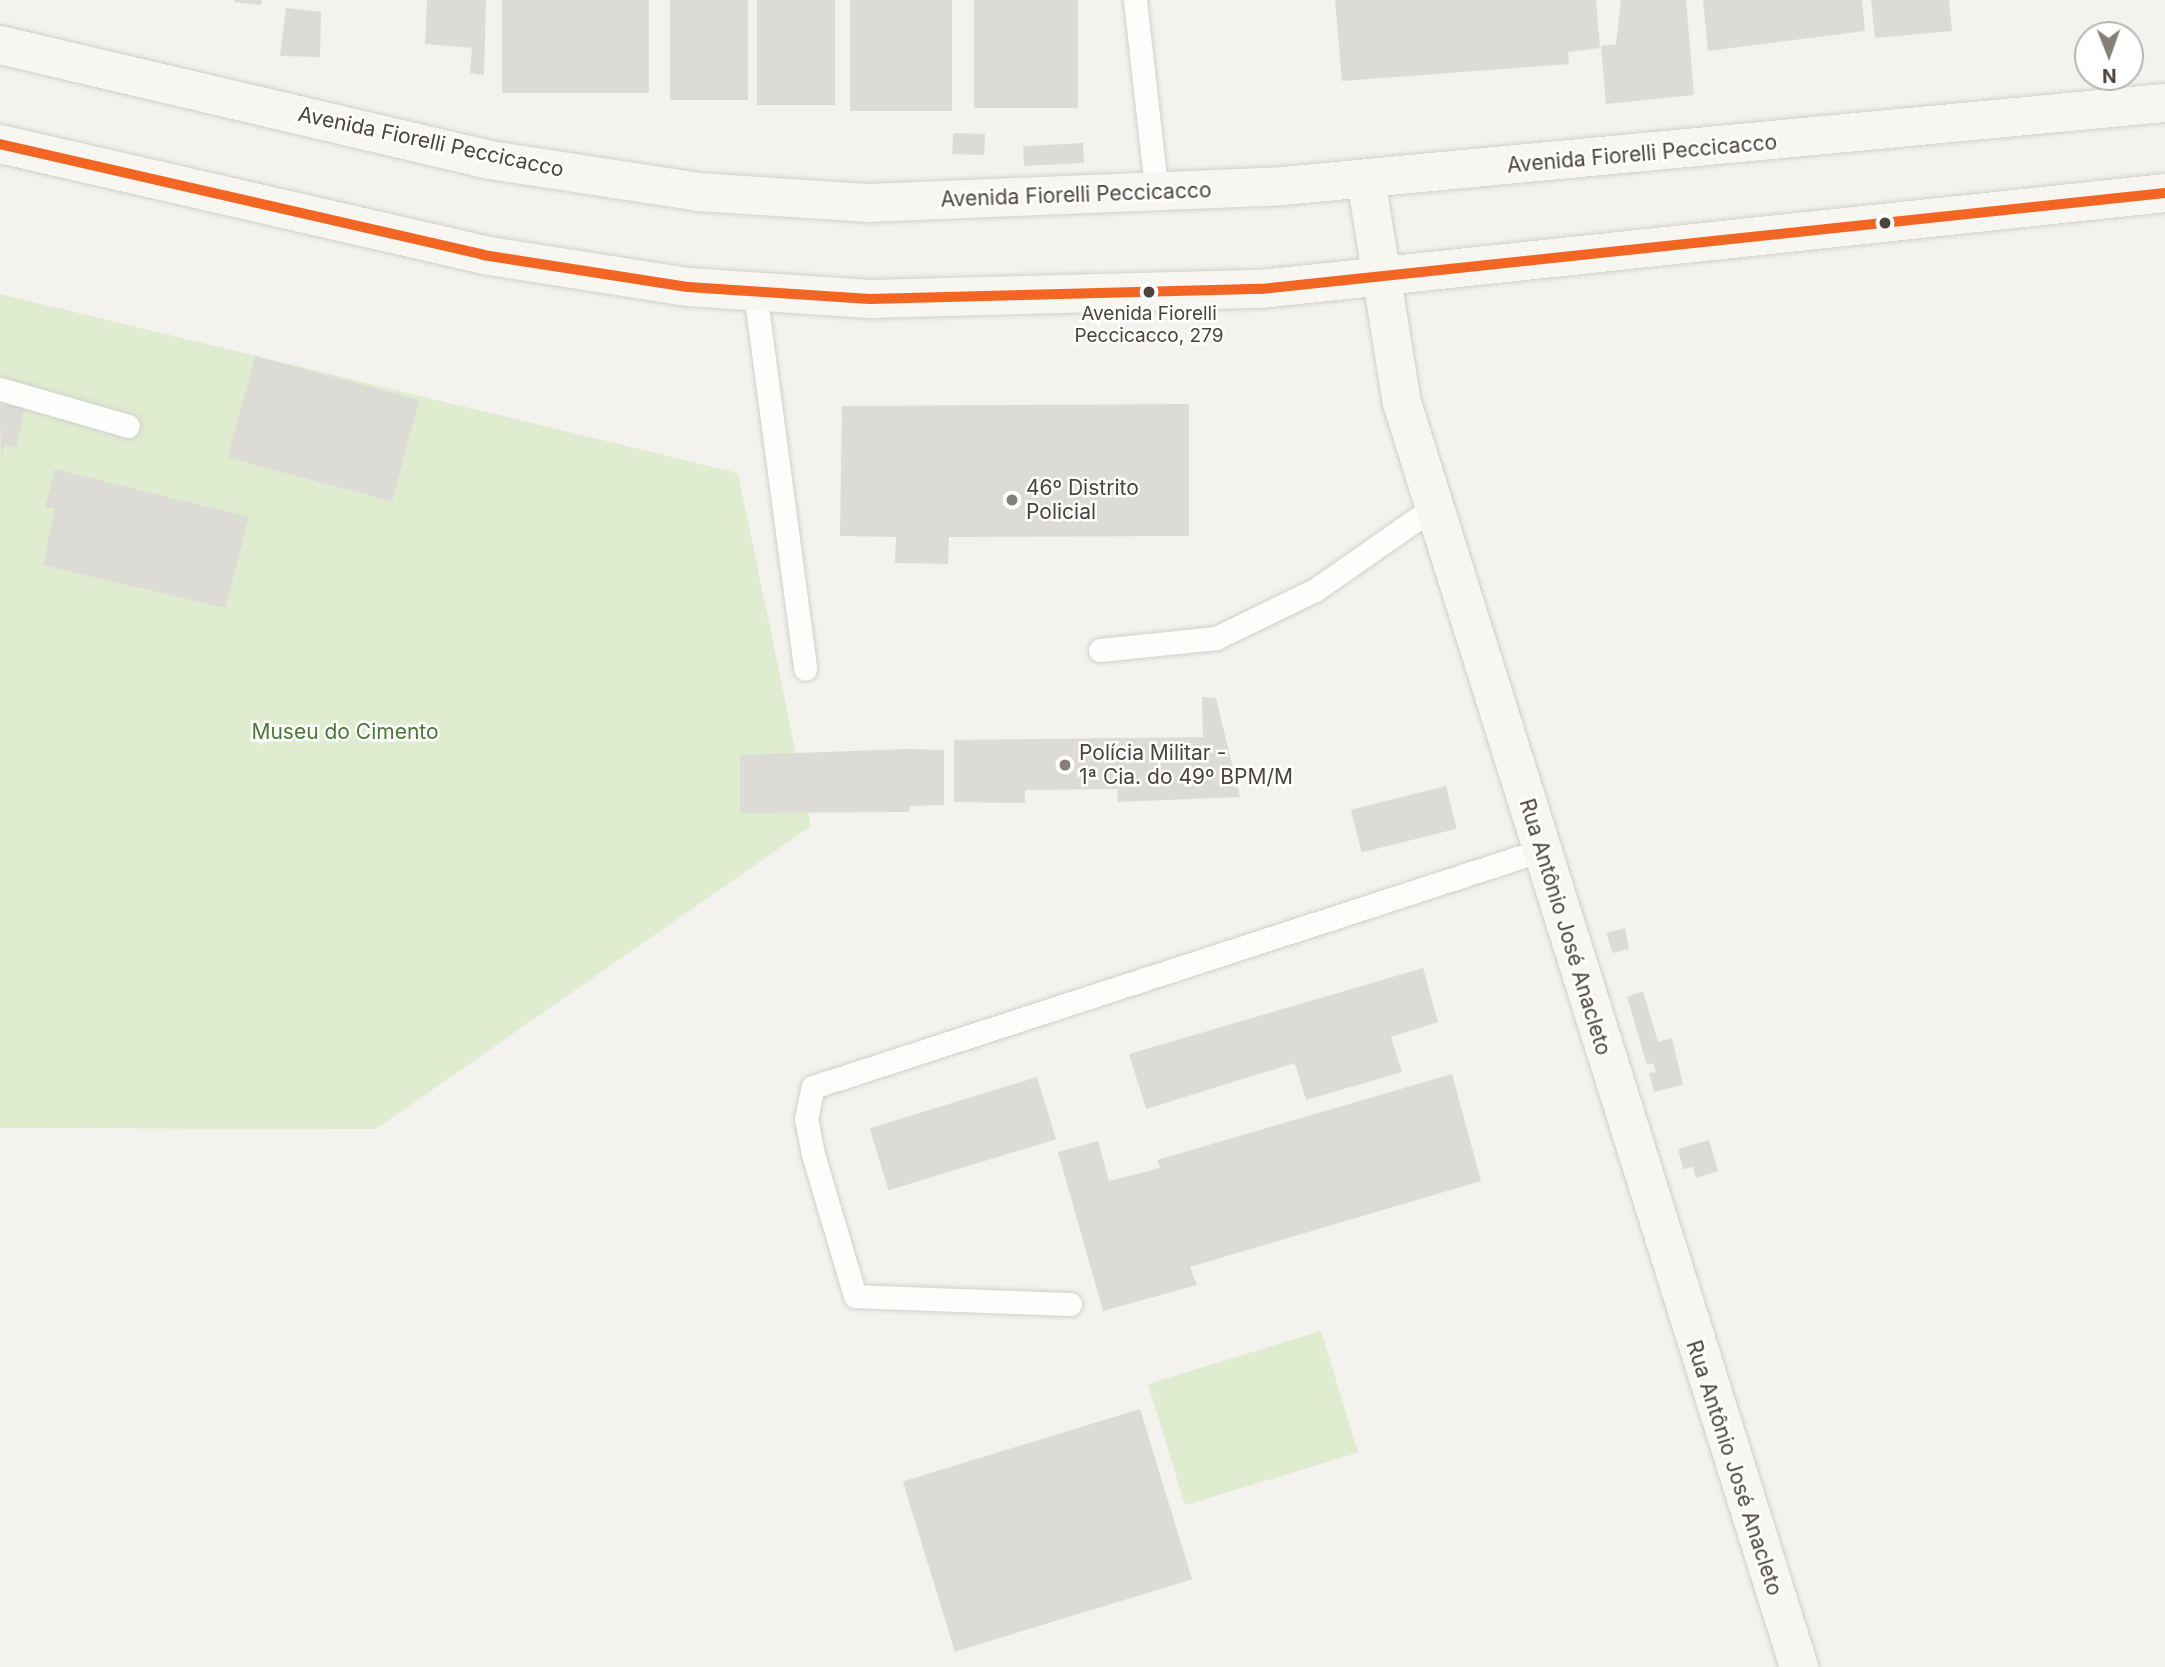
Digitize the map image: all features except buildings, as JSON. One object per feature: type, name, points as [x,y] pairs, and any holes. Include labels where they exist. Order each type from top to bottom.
[{"type":"main road","name":"Avenida Fiorelli Peccicacco","points":[[0,45],[490,160],[698,192],[867,202],[1157,195],[1366,179],[2165,103]]},
{"type":"main road","points":[[0,144],[483,255],[755,292],[870,299],[1261,289],[2165,193]]},
{"type":"main road","name":"Rua Antônio José Anacleto","points":[[1366,179],[1402,402],[1799,1667]]},
{"type":"lane","points":[[1135,0],[1157,195]]},
{"type":"lane","points":[[755,292],[805,669]]},
{"type":"lane","points":[[0,389],[128,426]]},
{"type":"lane","points":[[1100,650],[1216,638],[1315,590],[1434,507]]},
{"type":"lane","points":[[1070,1304],[856,1296],[813,1154],[806,1119],[813,1087],[1542,850]]},
{"type":"green space","name":"Museu do Cimento","points":[[0,294],[738,473],[811,826],[376,1129],[0,1128]]},
{"type":"green space","points":[[1321,1331],[1358,1452],[1185,1505],[1148,1384]]},
{"type":"transit line","points":[[0,144],[483,255],[688,287],[870,299],[1261,289],[2165,193]]},
{"type":"place","name":"Avenida Fiorelli Peccicacco, 279","points":[[1149,292]]},
{"type":"place","name":"46º Distrito Policial","points":[[1012,500]]},
{"type":"place","name":"Polícia Militar - 1ª Cia. do 49º BPM/M","points":[[1065,765]]}]
